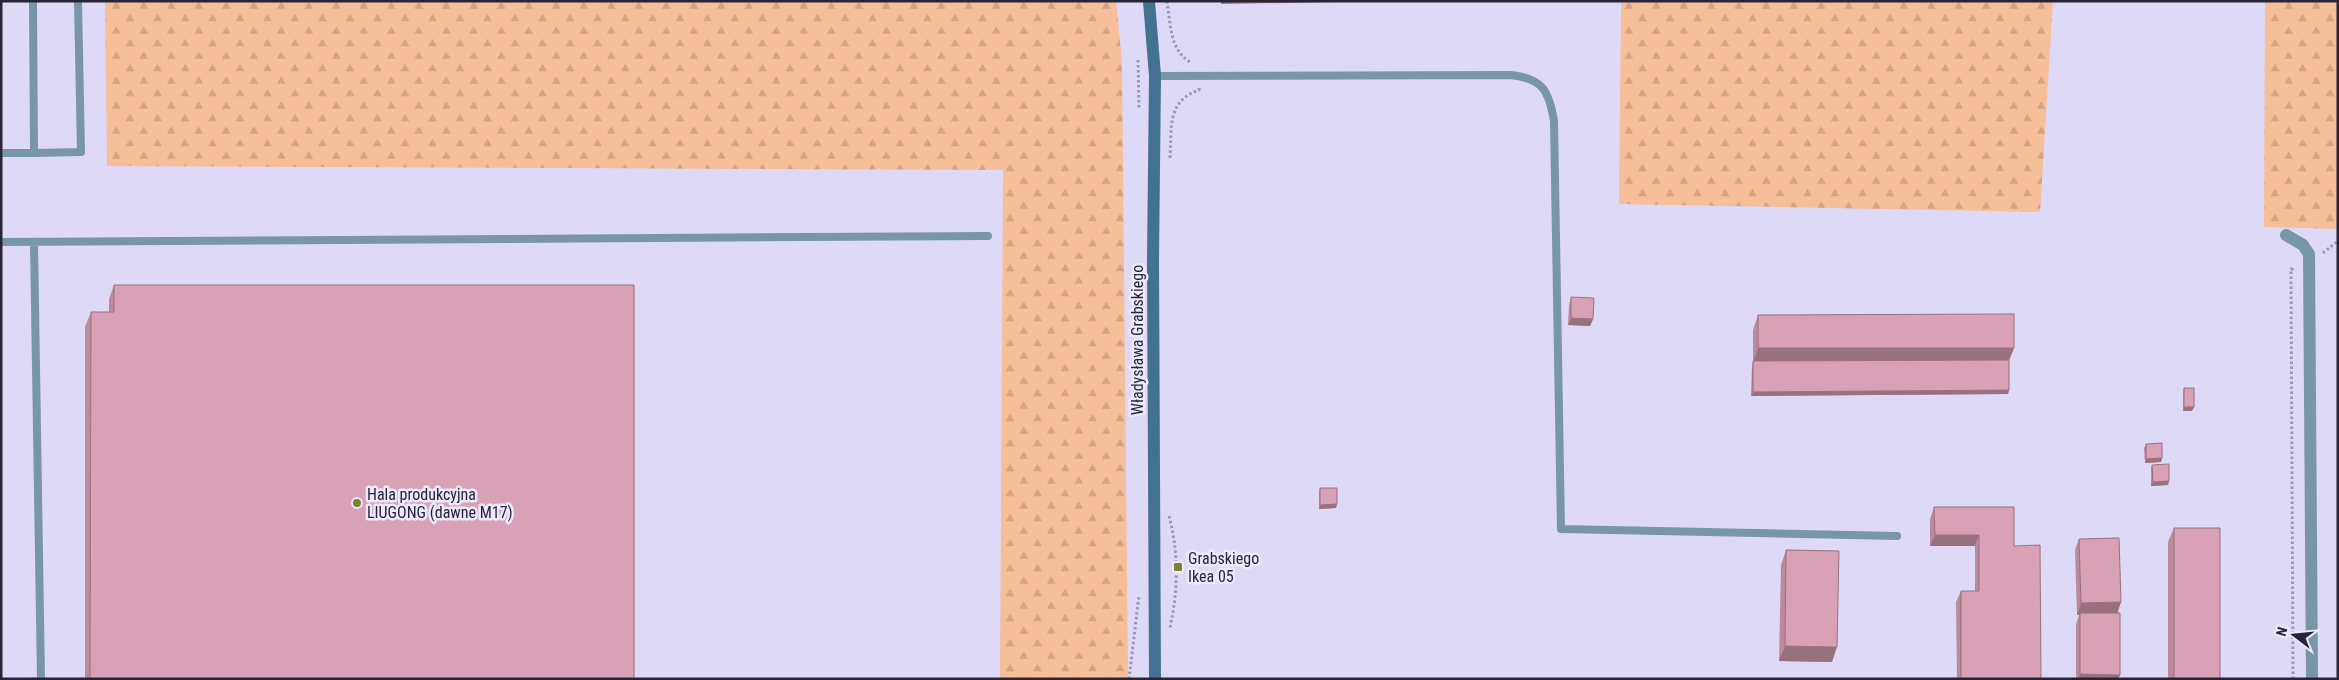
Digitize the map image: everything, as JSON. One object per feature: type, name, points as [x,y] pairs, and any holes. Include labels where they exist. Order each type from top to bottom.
[{"type":"street","name":"Władysława Grabskiego","points":[[1149,1],[1156,76],[1153,261],[1155,679]]},
{"type":"street","points":[[2286,236],[2303,244],[2309,254],[2312,679]]},
{"type":"lane","points":[[33,1],[34,153]]},
{"type":"lane","points":[[1,153],[81,152],[78,1]]},
{"type":"lane","points":[[1156,76],[1510,75],[1526,76],[1537,82],[1546,92],[1554,121],[1561,529],[1897,536]]},
{"type":"lane","points":[[1,242],[988,236]]},
{"type":"lane","points":[[34,243],[41,679]]},
{"type":"path","points":[[1167,1],[1173,42],[1180,55],[1190,62],[1201,65],[1199,90],[1186,94],[1173,113],[1170,165]]},
{"type":"path","points":[[2291,270],[2293,679]]},
{"type":"path","points":[[1168,508],[1176,539],[1176,585],[1170,631]]},
{"type":"green space","points":[[105,1],[1116,1],[1122,62],[1128,679],[1000,679],[1003,170],[107,166]]},
{"type":"green space","points":[[1621,1],[2053,1],[2040,212],[1619,204]]},
{"type":"green space","points":[[2265,1],[2338,1],[2338,229],[2264,227]]},
{"type":"building","name":"Hala produkcyjna LIUGONG (dawne M17)","points":[[114,285],[634,285],[634,679],[90,679],[91,312],[114,312]]},
{"type":"building","points":[[1571,297],[1594,298],[1593,319],[1571,318]]},
{"type":"building","points":[[2014,314],[2014,348],[1758,348],[1758,315]]},
{"type":"building","points":[[2009,360],[2009,390],[1753,392],[1753,361]]},
{"type":"building","points":[[2184,388],[2194,388],[2194,407],[2184,407]]},
{"type":"building","points":[[2162,443],[2162,458],[2146,459],[2146,444]]},
{"type":"building","points":[[2169,464],[2169,481],[2153,482],[2152,465]]},
{"type":"building","points":[[1320,488],[1337,488],[1337,504],[1320,505]]},
{"type":"building","points":[[1934,507],[2014,507],[2014,546],[2040,545],[2041,679],[1961,679],[1961,591],[1979,591],[1979,535],[1935,535]]},
{"type":"building","points":[[2174,528],[2220,528],[2220,679],[2174,679]]},
{"type":"building","points":[[2119,538],[2121,602],[2081,603],[2079,539]]},
{"type":"building","points":[[1786,550],[1839,551],[1837,647],[1785,646]]},
{"type":"building","points":[[2080,613],[2120,613],[2120,675],[2080,674]]},
{"type":"place","name":"Hala produkcyjna LIUGONG (dawne M17)","points":[[357,503]]},
{"type":"place","name":"Grabskiego Ikea 05","points":[[1178,567]]}]
